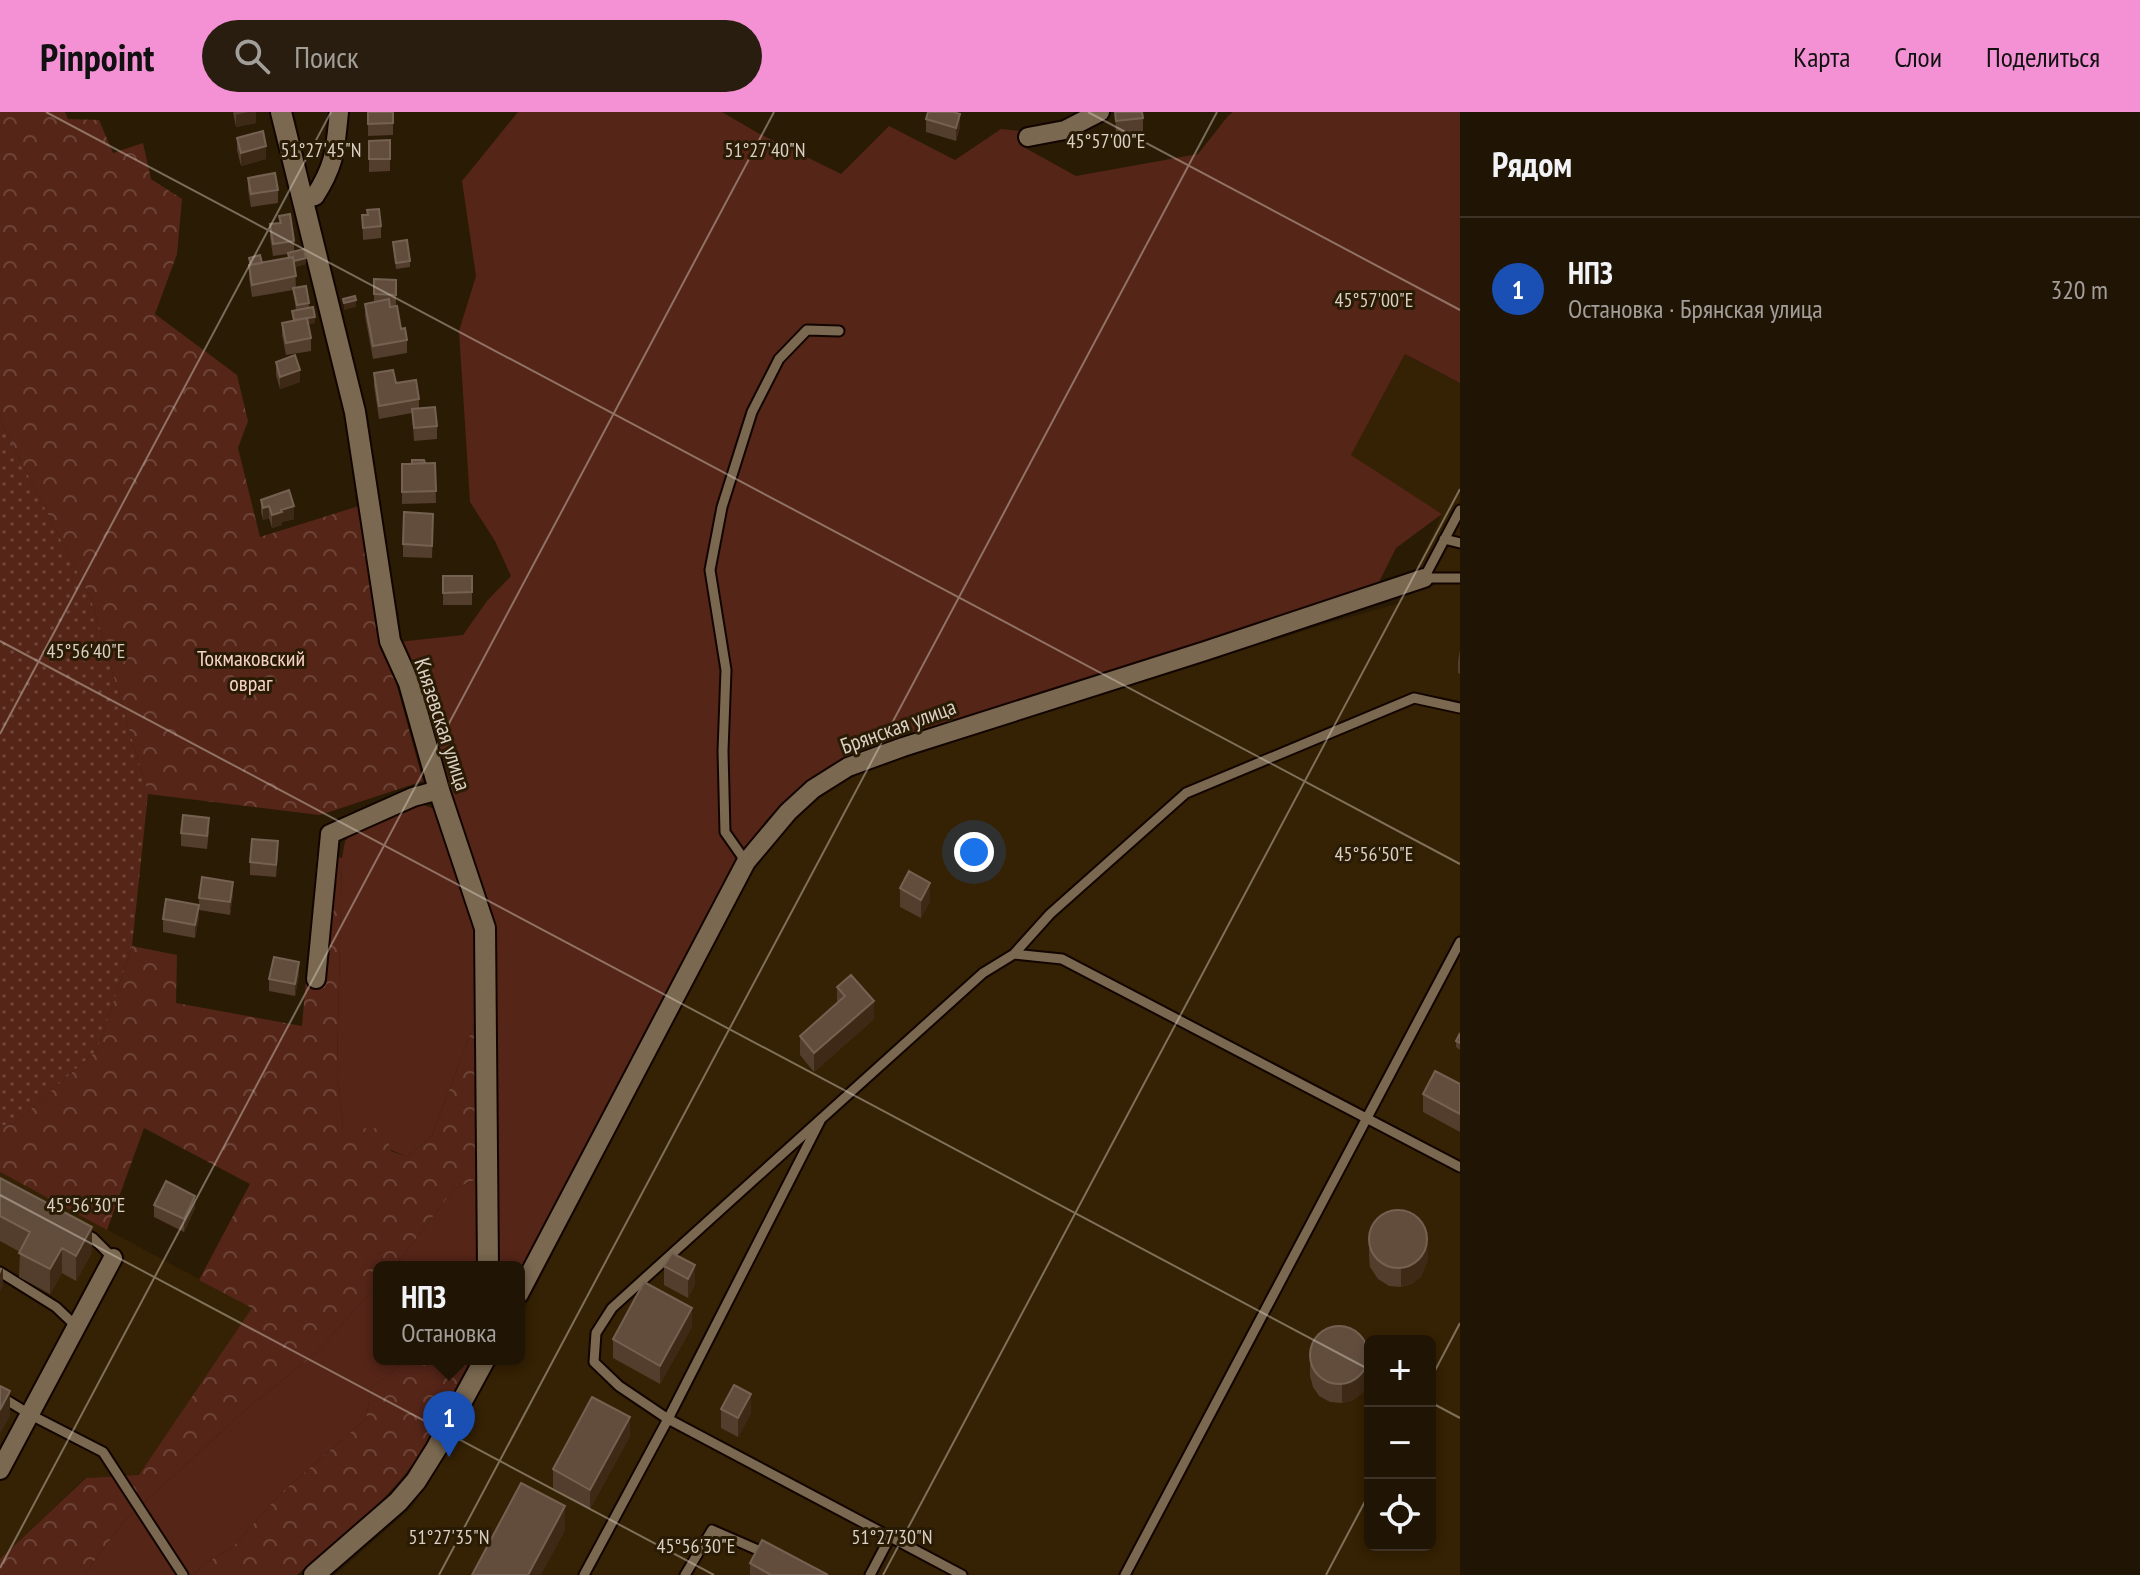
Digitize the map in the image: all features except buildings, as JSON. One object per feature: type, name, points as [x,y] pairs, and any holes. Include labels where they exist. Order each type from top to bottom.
[{"type":"street","name":"Князевская улица","points":[[281,112],[355,412],[390,641],[409,683],[439,790],[485,928],[488,1261]]},
{"type":"street","points":[[303,199],[315,196],[328,176],[334,158],[339,112]]},
{"type":"street","points":[[1028,137],[1065,130],[1100,112]]},
{"type":"street","name":"Брянская улица","points":[[525,1283],[746,862],[788,812],[813,789],[848,767],[903,747],[1424,578]]},
{"type":"street","points":[[316,979],[330,834],[413,797],[439,790]]},
{"type":"street","points":[[0,1470],[113,1258]]},
{"type":"street","points":[[314,1575],[398,1502],[416,1481],[482,1365]]},
{"type":"lane","points":[[746,862],[725,832],[723,751],[726,670],[710,570],[722,507],[752,412],[779,359],[807,330],[839,331]]},
{"type":"lane","points":[[1460,510],[1424,578],[1460,578]]},
{"type":"lane","points":[[1444,539],[1460,543]]},
{"type":"lane","points":[[962,1575],[668,1419],[619,1386],[594,1362],[596,1333],[612,1308],[983,973],[1014,954],[1050,914],[1186,793],[1414,698],[1460,708]]},
{"type":"lane","points":[[1125,1575],[1460,942]]},
{"type":"lane","points":[[1014,954],[1062,959],[1460,1167]]},
{"type":"lane","points":[[584,1575],[668,1419],[821,1119]]},
{"type":"lane","points":[[70,1225],[93,1238],[113,1258]]},
{"type":"lane","points":[[0,1272],[56,1307],[77,1327]]},
{"type":"lane","points":[[0,1396],[103,1452],[183,1575]]},
{"type":"lane","points":[[685,1575],[712,1530],[776,1558]]},
{"type":"lane","points":[[870,1575],[890,1537]]},
{"type":"shaded area","points":[[1405,354],[1460,383],[1460,1575],[335,1575],[413,1506],[493,1365],[525,1365],[525,1307],[753,869],[771,844],[820,795],[852,777],[898,759],[1400,603],[1442,514],[1350,456]]},
{"type":"shaded area","points":[[0,1172],[253,1308],[139,1476],[85,1478],[0,1559]]},
{"type":"green space","name":"Токмаковский овраг","points":[[0,112],[65,112],[68,119],[99,120],[113,153],[143,143],[151,179],[182,199],[177,254],[155,314],[237,375],[248,421],[238,448],[260,537],[359,506],[385,643],[423,781],[320,815],[148,794],[91,599],[0,420]]},
{"type":"green space","points":[[518,112],[722,112],[841,174],[889,126],[955,160],[1001,129],[1021,131],[1020,145],[1076,176],[1198,154],[1233,112],[1460,112],[1460,383],[1405,354],[1351,455],[1442,514],[1396,548],[1376,588],[872,747],[826,769],[794,792],[767,819],[733,866],[525,1261],[496,1261],[492,925],[398,642],[463,635],[487,601],[511,576],[495,541],[470,502],[459,331],[476,276],[462,181]]},
{"type":"green space","points":[[0,420],[91,599],[148,794],[132,946],[97,1050],[15,1123],[0,1126]]},
{"type":"green space","points":[[423,805],[435,809],[476,930],[476,1019],[432,1136],[407,1157],[343,1129],[337,1067],[342,858],[345,841],[355,831]]},
{"type":"green space","points":[[317,854],[342,858],[337,1066],[343,1129],[384,1128],[391,1151],[407,1157],[432,1136],[476,1019],[477,1179],[454,1189],[399,1261],[373,1261],[373,1290],[315,1354],[244,1411],[123,1522],[84,1575],[0,1575],[0,1559],[86,1478],[139,1475],[252,1308],[199,1280],[250,1184],[144,1128],[107,1230],[0,1172],[0,1126],[15,1123],[97,1050],[132,946],[177,955],[176,1003],[302,1026]]},
{"type":"green space","points":[[477,1179],[478,1261],[399,1261],[454,1189]]},
{"type":"green space","points":[[373,1290],[373,1365],[401,1365],[371,1388],[366,1419],[279,1495],[233,1547],[204,1564],[194,1575],[84,1575],[123,1522],[244,1411],[315,1354]]},
{"type":"green space","points":[[401,1365],[468,1365],[442,1418],[406,1473],[382,1500],[297,1575],[194,1575],[204,1564],[233,1547],[279,1495],[366,1419],[371,1388]]},
{"type":"place","name":"НПЗ","points":[[449,1457]]}]
